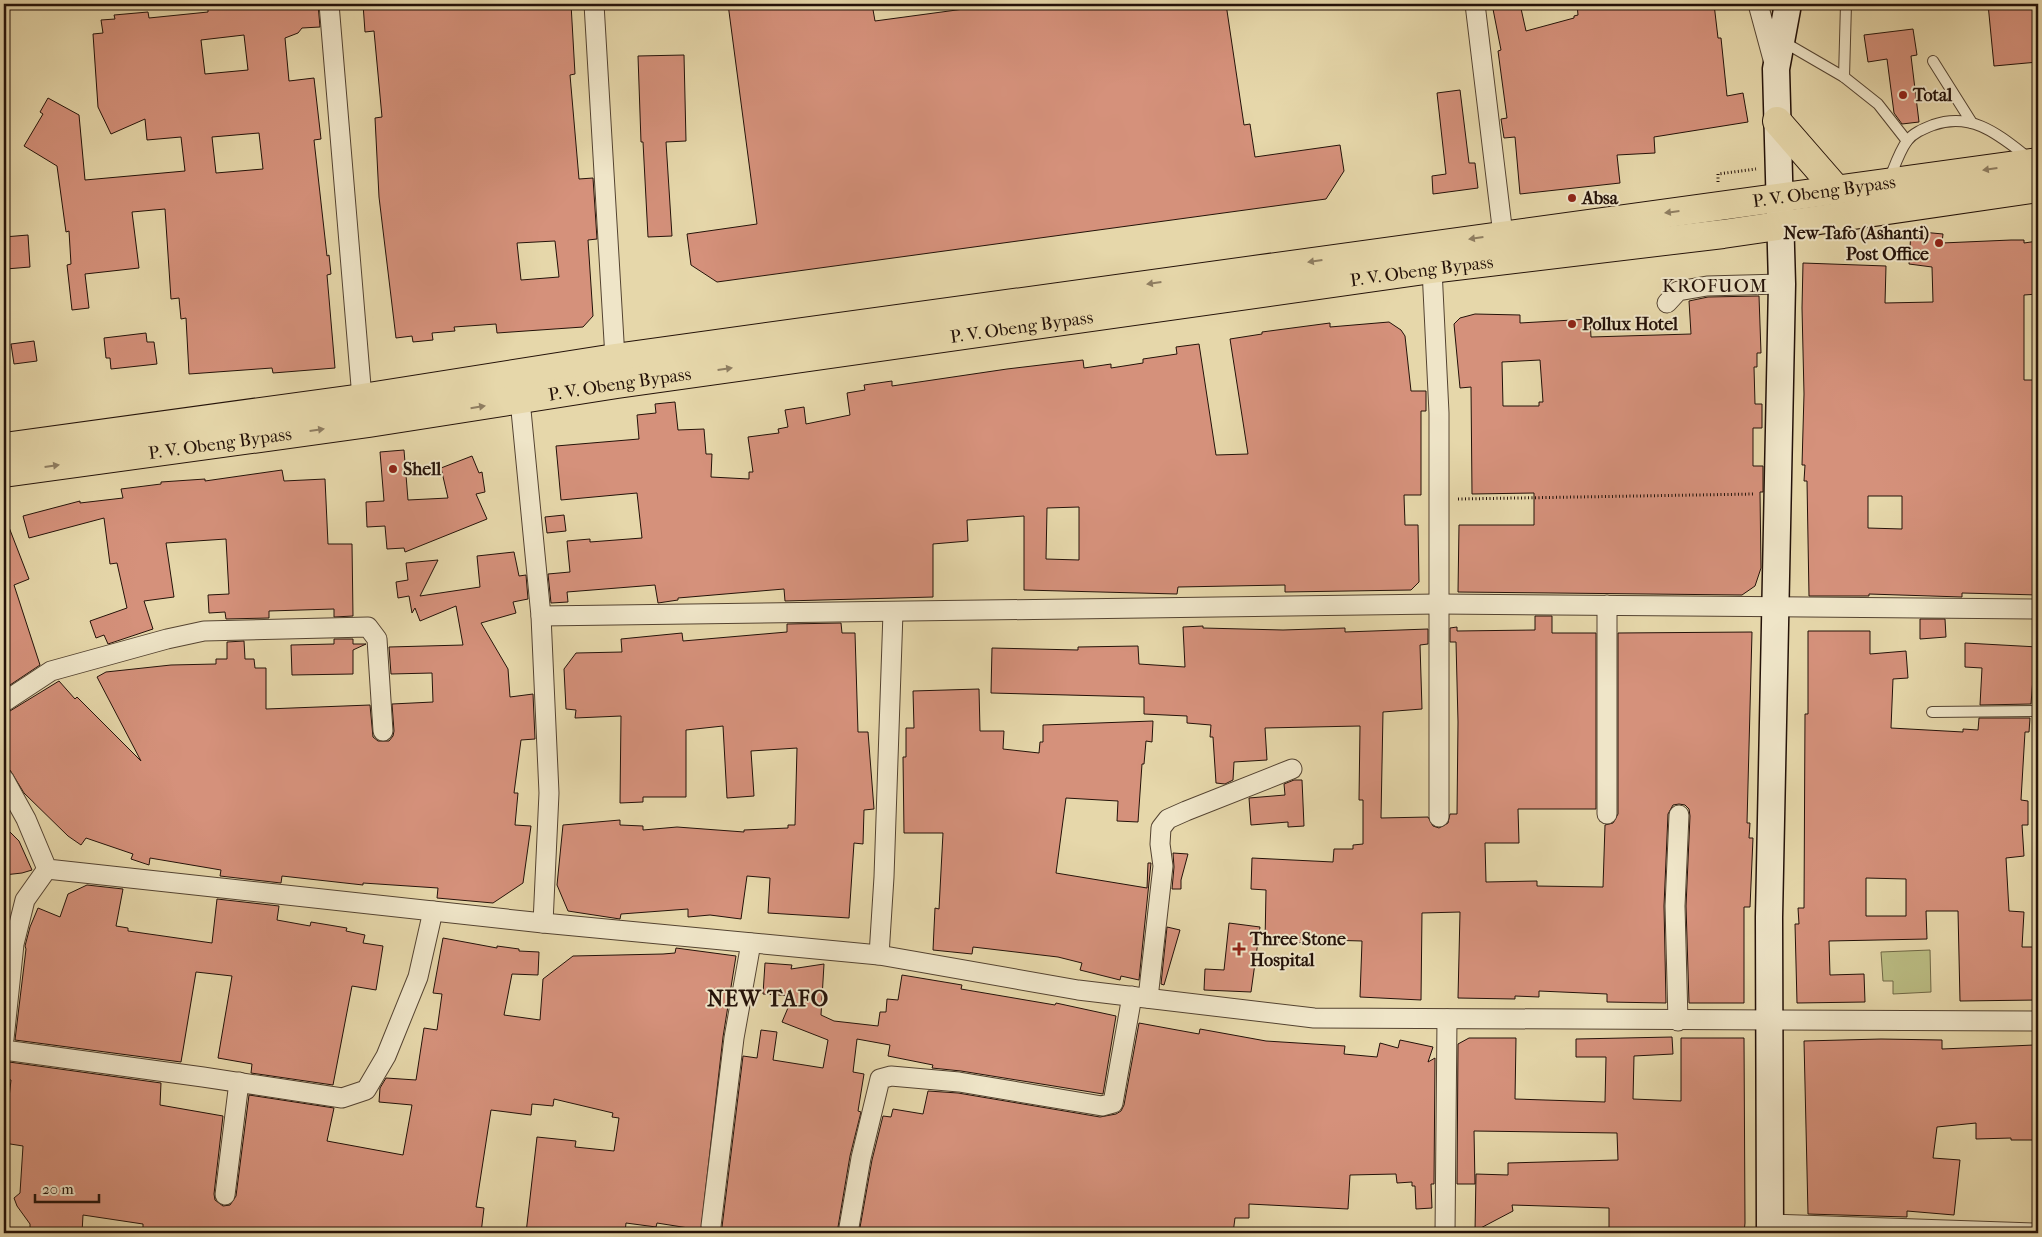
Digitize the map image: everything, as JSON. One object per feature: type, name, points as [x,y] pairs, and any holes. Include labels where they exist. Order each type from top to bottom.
[{"type":"highway","points":[[1777,121],[1837,190]]},
{"type":"highway","name":"P. V. Obeng Bypass","points":[[4,447],[366,410],[520,400],[617,384],[1432,269],[1779,226],[2037,171]]},
{"type":"highway","name":"P. V. Obeng Bypass","points":[[4,473],[366,410],[615,358],[1887,183],[2037,171]]},
{"type":"street","points":[[329,4],[366,410]]},
{"type":"street","points":[[594,4],[615,358]]},
{"type":"street","points":[[1475,4],[1503,235]]},
{"type":"street","points":[[1758,4],[1776,69]]},
{"type":"street","points":[[1788,4],[1776,69],[1782,284],[1769,1021],[1770,1228],[2036,1233]]},
{"type":"street","points":[[1432,269],[1439,413],[1439,817]]},
{"type":"street","points":[[1667,303],[1678,292],[1707,286],[1782,284]]},
{"type":"street","points":[[520,400],[541,616],[548,793],[543,923]]},
{"type":"street","points":[[541,616],[1438,604],[2038,609]]},
{"type":"street","points":[[1607,606],[1607,814]]},
{"type":"street","points":[[879,955],[884,877],[893,612]]},
{"type":"street","points":[[4,702],[51,671],[166,639],[204,631],[368,627],[378,639],[383,731]]},
{"type":"street","points":[[848,1233],[861,1158],[880,1079],[891,1076],[959,1082],[1102,1106],[1113,1103],[1140,997],[1163,866],[1160,844],[1161,828],[1168,820],[1186,811],[1292,769]]},
{"type":"street","points":[[4,779],[26,819],[48,869]]},
{"type":"street","points":[[1678,1020],[1675,906],[1679,815]]},
{"type":"street","points":[[48,869],[543,923],[879,955],[1078,990],[1314,1018],[2038,1021]]},
{"type":"street","points":[[4,1039],[14,944],[26,900],[48,869]]},
{"type":"street","points":[[4,1050],[342,1098],[366,1090],[386,1056],[418,977],[434,911]]},
{"type":"street","points":[[711,1226],[734,1038],[751,943]]},
{"type":"street","points":[[1445,1233],[1447,1019]]},
{"type":"street","points":[[226,1195],[239,1082]]},
{"type":"lane","points":[[1844,77],[1846,4]]},
{"type":"lane","points":[[1781,40],[1844,77],[1878,104],[1907,141]]},
{"type":"lane","points":[[1933,61],[1972,123]]},
{"type":"lane","points":[[1887,183],[1907,141],[1920,130],[1946,121],[1972,123],[1994,131],[2037,171]]},
{"type":"lane","points":[[1932,712],[2038,711]]},
{"type":"path","points":[[1438,499],[1778,494]]},
{"type":"green space","points":[[1930,950],[1931,992],[1893,994],[1893,981],[1883,981],[1881,952]]},
{"type":"building","points":[[208,4],[318,4],[320,27],[302,28],[298,33],[285,38],[289,81],[314,78],[321,139],[314,140],[327,256],[329,255],[331,274],[327,275],[335,368],[273,373],[272,368],[189,374],[186,318],[181,319],[179,298],[171,299],[165,209],[132,212],[139,268],[85,274],[89,308],[72,310],[67,265],[71,264],[69,231],[66,232],[57,166],[24,146],[43,114],[40,112],[48,98],[79,115],[85,180],[185,171],[181,137],[147,140],[145,119],[111,134],[98,107],[93,34],[103,33],[101,20],[115,19],[114,15],[148,12],[149,18],[208,12]],"holes":[[[244,35],[248,70],[205,74],[201,40]],[[259,133],[263,169],[216,173],[212,137]]]},
{"type":"building","points":[[363,4],[571,4],[575,74],[570,75],[579,179],[593,178],[597,239],[588,240],[593,316],[583,327],[497,333],[496,324],[454,327],[455,331],[432,333],[433,340],[413,342],[412,336],[396,338],[379,197],[375,118],[382,117],[374,31],[365,32]],"holes":[[[555,241],[559,277],[521,280],[517,243]]]},
{"type":"building","points":[[728,4],[872,4],[875,21],[1001,4],[1226,4],[1244,125],[1250,124],[1255,157],[1340,145],[1344,171],[1326,199],[717,282],[691,265],[687,234],[757,224]]},
{"type":"building","points":[[1492,4],[1520,4],[1526,31],[1574,18],[1574,16],[1578,15],[1577,4],[1714,4],[1718,38],[1721,38],[1727,96],[1743,93],[1748,122],[1654,137],[1655,153],[1617,155],[1620,183],[1520,194],[1515,137],[1504,138],[1501,119],[1507,118],[1498,51],[1501,50]]},
{"type":"building","points":[[1988,4],[2038,4],[2038,62],[1994,66]]},
{"type":"building","points":[[1913,29],[1917,55],[1911,56],[1919,122],[1902,124],[1894,113],[1887,59],[1868,62],[1864,35]]},
{"type":"building","points":[[684,55],[686,141],[666,142],[672,236],[648,237],[643,142],[641,142],[638,56]]},
{"type":"building","points":[[1460,90],[1469,163],[1475,163],[1478,188],[1433,194],[1432,176],[1446,174],[1437,93]]},
{"type":"building","points":[[1911,231],[1943,234],[1942,243],[2024,240],[2024,243],[2038,241],[2038,294],[2024,295],[2024,380],[2038,380],[2038,595],[1962,593],[1962,597],[1869,594],[1869,596],[1809,596],[1807,481],[1804,481],[1805,465],[1802,465],[1804,394],[1803,263],[1886,266],[1885,303],[1933,302],[1932,267],[1909,264]],"holes":[[[1868,496],[1902,496],[1902,529],[1868,528]]]},
{"type":"building","points":[[28,235],[30,267],[6,269],[4,237]]},
{"type":"building","points":[[1759,296],[1761,353],[1757,353],[1757,367],[1754,367],[1755,404],[1762,404],[1762,428],[1753,428],[1753,466],[1763,466],[1763,492],[1760,492],[1761,568],[1755,586],[1742,595],[1458,592],[1459,525],[1534,525],[1534,493],[1472,494],[1471,387],[1460,388],[1454,324],[1460,318],[1475,314],[1520,315],[1520,323],[1590,319],[1591,337],[1691,334],[1689,301],[1708,297]],"holes":[[[1540,360],[1543,402],[1539,402],[1539,406],[1503,406],[1502,362]]]},
{"type":"building","points":[[1389,322],[1401,330],[1405,336],[1411,391],[1426,391],[1426,411],[1421,411],[1421,495],[1404,495],[1405,525],[1418,525],[1419,582],[1411,590],[1285,592],[1285,585],[1178,587],[1177,594],[1024,590],[1024,516],[967,520],[968,541],[933,544],[933,597],[785,601],[784,589],[678,598],[678,600],[658,603],[655,585],[567,592],[568,602],[551,603],[548,574],[570,572],[567,541],[590,539],[590,542],[642,538],[637,493],[561,500],[556,446],[639,439],[637,415],[656,413],[655,404],[675,402],[678,430],[704,429],[706,454],[712,454],[711,477],[749,479],[749,472],[753,472],[748,437],[779,433],[778,429],[788,427],[785,410],[804,407],[806,424],[850,415],[847,393],[865,390],[864,385],[892,381],[892,386],[1083,360],[1084,368],[1111,364],[1111,368],[1143,363],[1143,359],[1177,354],[1176,347],[1199,344],[1216,455],[1248,454],[1230,339],[1262,334],[1262,332],[1330,323],[1330,327]],"holes":[[[1079,507],[1079,560],[1046,559],[1047,508]]]},
{"type":"building","points":[[146,333],[147,342],[154,342],[157,364],[111,369],[110,358],[106,358],[104,338]]},
{"type":"building","points":[[34,341],[37,361],[14,364],[11,344]]},
{"type":"building","points":[[404,450],[408,500],[448,498],[441,468],[472,456],[479,473],[482,472],[485,492],[476,494],[487,519],[405,552],[404,548],[387,549],[385,526],[367,527],[366,502],[384,501],[380,452]]},
{"type":"building","points":[[282,470],[284,481],[325,479],[328,544],[352,544],[353,616],[334,617],[334,609],[269,611],[269,618],[226,619],[225,612],[209,613],[208,595],[229,594],[226,539],[166,543],[174,597],[144,601],[153,629],[108,644],[104,635],[96,638],[90,621],[127,608],[117,563],[110,564],[104,518],[29,538],[23,516],[80,501],[80,503],[123,498],[121,489],[161,484],[161,482],[205,479],[205,481]]},
{"type":"building","points":[[564,515],[566,531],[547,533],[545,517]]},
{"type":"building","points":[[5,517],[29,579],[14,585],[40,665],[4,689]]},
{"type":"building","points":[[514,552],[519,576],[526,575],[528,599],[513,602],[516,613],[481,623],[508,669],[510,697],[533,694],[535,739],[521,740],[514,793],[518,793],[515,825],[531,826],[523,883],[493,903],[437,898],[438,888],[363,883],[363,885],[282,876],[281,883],[220,876],[221,870],[150,858],[149,865],[131,859],[133,854],[86,838],[81,845],[68,836],[24,793],[10,770],[4,768],[4,713],[59,681],[75,699],[77,697],[141,761],[97,677],[106,672],[171,665],[216,664],[216,659],[227,659],[227,642],[244,641],[245,659],[254,659],[255,668],[266,668],[266,709],[370,705],[373,737],[378,741],[389,741],[394,731],[392,704],[433,702],[432,673],[391,674],[389,647],[463,645],[456,606],[420,621],[415,608],[412,613],[409,596],[398,598],[396,582],[408,580],[406,563],[438,560],[420,596],[480,587],[477,556]]},
{"type":"building","points":[[1535,616],[1552,616],[1552,633],[1596,633],[1596,809],[1518,809],[1519,843],[1485,843],[1486,882],[1537,881],[1537,886],[1603,887],[1605,825],[1613,823],[1618,814],[1618,633],[1752,632],[1747,823],[1750,823],[1749,838],[1753,838],[1750,907],[1744,907],[1744,1003],[1689,1003],[1686,906],[1690,816],[1689,809],[1685,805],[1673,805],[1668,814],[1664,906],[1666,1003],[1607,1002],[1607,994],[1539,991],[1539,997],[1515,996],[1515,999],[1458,998],[1460,912],[1422,913],[1421,1000],[1360,997],[1362,941],[1326,940],[1326,943],[1265,942],[1266,890],[1251,889],[1252,858],[1333,862],[1334,849],[1353,849],[1353,845],[1363,844],[1363,800],[1359,800],[1360,726],[1265,728],[1267,760],[1234,762],[1233,780],[1225,784],[1216,783],[1213,737],[1210,737],[1211,725],[1187,723],[1187,716],[1144,714],[1144,697],[991,693],[992,648],[1078,650],[1078,647],[1138,646],[1139,664],[1185,667],[1183,627],[1203,626],[1203,628],[1283,630],[1345,628],[1345,632],[1428,629],[1428,644],[1420,645],[1422,709],[1383,712],[1381,818],[1428,817],[1433,826],[1439,828],[1448,823],[1450,814],[1457,814],[1458,722],[1456,642],[1450,642],[1450,628],[1457,627],[1457,631],[1535,630]]},
{"type":"building","points":[[1920,619],[1945,619],[1946,637],[1920,639]]},
{"type":"building","points":[[841,623],[842,633],[855,633],[858,732],[868,732],[874,809],[864,810],[863,844],[854,843],[849,918],[768,913],[770,878],[747,876],[741,919],[710,915],[688,917],[688,909],[621,914],[620,919],[568,911],[557,885],[563,825],[620,820],[620,825],[643,826],[643,830],[677,827],[744,832],[744,830],[788,828],[788,825],[795,825],[797,748],[751,751],[754,796],[727,798],[723,726],[686,730],[686,797],[643,797],[643,802],[620,803],[621,716],[575,718],[576,710],[566,709],[564,669],[576,653],[622,652],[621,639],[682,633],[683,641],[787,632],[787,624]]},
{"type":"building","points":[[1808,631],[1870,631],[1870,654],[1906,651],[1908,678],[1893,679],[1891,728],[1963,732],[1963,729],[1978,730],[1979,718],[2030,718],[2029,732],[2025,732],[2021,800],[2028,801],[2028,825],[2022,825],[2024,856],[2006,858],[2009,911],[2024,912],[2022,947],[2038,947],[2038,1000],[1960,1001],[1958,911],[1926,911],[1927,939],[1829,941],[1830,975],[1864,974],[1865,1002],[1797,1003],[1795,924],[1799,924],[1798,908],[1804,908],[1805,714],[1808,714]],"holes":[[[1866,878],[1906,879],[1906,916],[1866,916]]]},
{"type":"building","points":[[334,639],[353,639],[353,644],[366,644],[353,650],[353,674],[292,675],[291,645],[334,644]]},
{"type":"building","points":[[1965,643],[2038,647],[2038,665],[2034,665],[2031,704],[1980,705],[1982,668],[1965,667]]},
{"type":"building","points":[[979,689],[980,731],[1004,731],[1003,749],[1039,753],[1040,742],[1043,742],[1043,725],[1153,721],[1152,742],[1146,741],[1144,764],[1142,764],[1138,822],[1117,821],[1118,801],[1066,798],[1056,873],[1147,888],[1148,863],[1151,863],[1139,980],[1121,976],[1120,980],[1080,970],[1082,963],[1058,957],[973,947],[972,954],[933,950],[935,908],[939,909],[943,833],[904,833],[903,757],[906,757],[906,728],[914,728],[913,691]]},
{"type":"building","points":[[1294,780],[1302,780],[1304,826],[1288,827],[1288,822],[1251,825],[1249,798],[1285,795],[1284,784]]},
{"type":"building","points":[[4,826],[19,841],[32,870],[4,875]]},
{"type":"building","points":[[1173,853],[1188,854],[1181,880],[1181,889],[1172,889]]},
{"type":"building","points":[[87,885],[123,889],[116,926],[128,928],[128,931],[212,943],[217,899],[279,906],[277,920],[310,926],[311,922],[347,928],[346,931],[365,935],[363,943],[383,946],[376,990],[352,986],[333,1085],[251,1073],[252,1064],[218,1058],[232,976],[196,972],[181,1062],[15,1040],[25,946],[38,908],[60,917],[68,894]]},
{"type":"building","points":[[1229,923],[1260,927],[1251,992],[1204,990],[1205,969],[1224,970]]},
{"type":"building","points":[[1167,927],[1180,930],[1164,985],[1161,984]]},
{"type":"building","points":[[443,938],[497,948],[497,946],[519,949],[519,951],[539,952],[538,975],[512,974],[504,1015],[540,1020],[543,979],[573,956],[663,954],[675,953],[676,948],[736,956],[723,1037],[701,1230],[657,1223],[656,1227],[626,1223],[625,1233],[526,1233],[537,1137],[576,1141],[575,1147],[614,1151],[619,1118],[612,1117],[613,1113],[554,1099],[553,1106],[532,1104],[531,1115],[491,1110],[476,1207],[484,1208],[481,1233],[143,1233],[143,1224],[83,1215],[82,1233],[30,1231],[30,1224],[17,1206],[14,1198],[20,1193],[23,1146],[4,1143],[11,1080],[6,1079],[9,1062],[161,1083],[160,1105],[223,1116],[214,1194],[215,1200],[223,1206],[230,1205],[236,1196],[249,1095],[334,1108],[327,1141],[403,1155],[412,1105],[379,1102],[380,1088],[386,1078],[416,1080],[424,1028],[437,1030],[442,994],[433,993]]},
{"type":"building","points":[[765,963],[792,965],[791,969],[824,964],[821,1015],[834,1021],[878,1026],[880,1012],[886,1012],[887,999],[898,1000],[902,975],[962,985],[961,989],[1055,1005],[1056,1003],[1116,1016],[1103,1094],[932,1068],[933,1065],[888,1056],[890,1045],[857,1039],[853,1072],[864,1074],[858,1111],[861,1112],[850,1156],[837,1233],[719,1233],[722,1227],[743,1056],[757,1058],[761,1030],[777,1032],[773,1060],[823,1068],[828,1040],[782,1022],[793,996],[763,994]]},
{"type":"building","points":[[1139,1023],[1199,1034],[1200,1029],[1266,1041],[1345,1046],[1344,1054],[1377,1057],[1380,1043],[1398,1048],[1400,1040],[1433,1047],[1428,1062],[1435,1058],[1434,1184],[1431,1184],[1432,1208],[1416,1209],[1415,1186],[1412,1186],[1412,1182],[1397,1183],[1396,1174],[1350,1175],[1348,1209],[1249,1204],[1249,1218],[1235,1218],[1233,1233],[859,1233],[872,1160],[883,1116],[891,1117],[893,1109],[923,1114],[928,1091],[958,1093],[1100,1117],[1116,1114],[1121,1111],[1124,1105]]},
{"type":"building","points":[[1672,1037],[1673,1054],[1634,1056],[1633,1099],[1681,1101],[1681,1038],[1744,1038],[1744,1233],[1609,1233],[1609,1208],[1512,1205],[1513,1211],[1475,1231],[1476,1174],[1508,1175],[1508,1163],[1618,1160],[1617,1133],[1474,1131],[1475,1184],[1457,1184],[1458,1044],[1469,1038],[1516,1038],[1515,1099],[1605,1102],[1606,1057],[1576,1057],[1576,1039]]},
{"type":"building","points":[[1942,1040],[1942,1049],[2034,1045],[2035,1066],[2038,1066],[2038,1140],[2011,1140],[2011,1138],[1976,1139],[1976,1123],[1937,1127],[1933,1158],[1960,1160],[1954,1215],[1907,1211],[1907,1217],[1808,1214],[1804,1041]]},
{"type":"place","name":"Total","points":[[1903,95]]},
{"type":"place","name":"Absa","points":[[1572,198]]},
{"type":"place","name":"New Tafo (Ashanti) Post Office","points":[[1939,243]]},
{"type":"place","name":"Pollux Hotel","points":[[1572,324]]},
{"type":"place","name":"Shell","points":[[393,469]]},
{"type":"place","name":"Three Stone Hospital","points":[[1239,949]]},
{"type":"district","name":"KROFUOM","points":[[1715,286]]},
{"type":"district","name":"NEW TAFO","points":[[768,999]]}]
